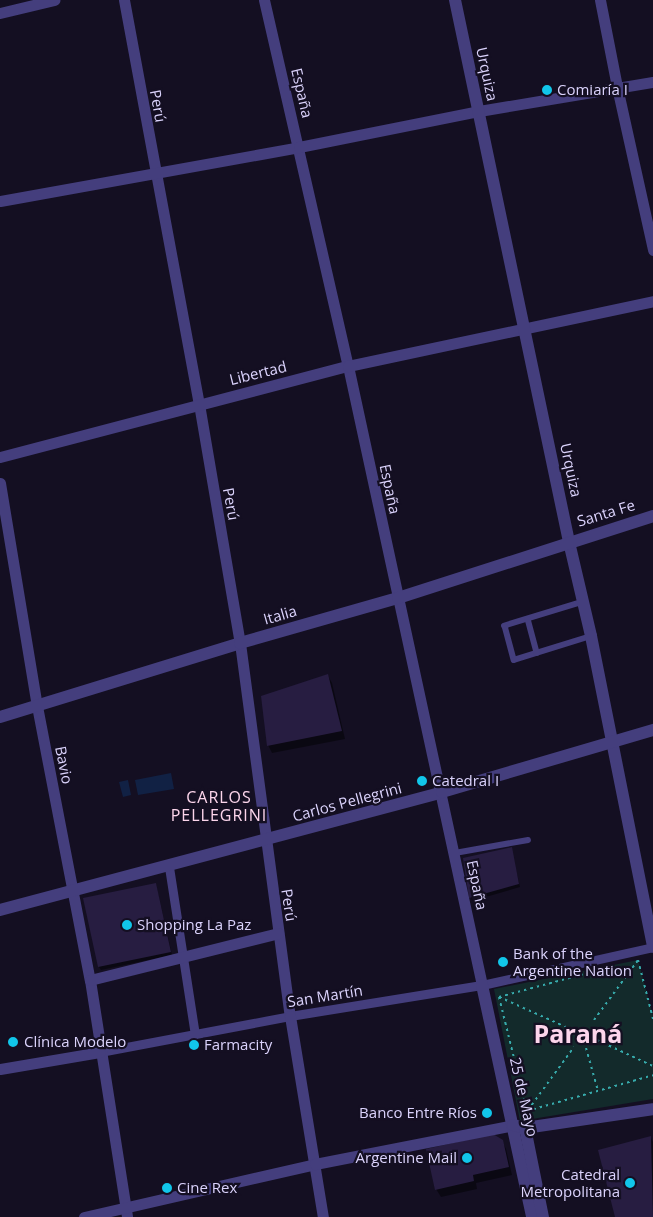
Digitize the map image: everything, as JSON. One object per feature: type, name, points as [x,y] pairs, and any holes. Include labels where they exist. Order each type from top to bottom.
[{"type":"street","points":[[0,13],[54,0]]},
{"type":"street","name":"Perú","points":[[124,0],[199,404],[240,643],[264,841],[323,1217]]},
{"type":"street","name":"España","points":[[264,0],[348,366],[442,792],[482,985]]},
{"type":"street","name":"Urquiza","points":[[454,0],[525,327],[569,542],[591,636],[653,947]]},
{"type":"street","points":[[600,0],[653,250]]},
{"type":"street","points":[[0,201],[299,147],[478,111],[653,82]]},
{"type":"street","name":"Libertad","points":[[0,457],[348,366],[525,327],[653,302]]},
{"type":"street","name":"Bavio","points":[[0,483],[37,706],[90,980],[126,1212]]},
{"type":"street","name":"Santa Fe","points":[[569,542],[653,516]]},
{"type":"street","name":"Italia","points":[[0,717],[240,643],[398,598],[569,542]]},
{"type":"street","name":"Carlos Pellegrini","points":[[0,910],[442,792],[653,730]]},
{"type":"street","points":[[168,866],[195,1034]]},
{"type":"street","points":[[90,980],[278,933]]},
{"type":"street","name":"San Martín","points":[[0,1069],[290,1016],[482,985],[653,947]]},
{"type":"street","name":"25 de Mayo","points":[[482,985],[543,1217]]},
{"type":"street","points":[[84,1217],[126,1212],[315,1164],[519,1126],[653,1109]]},
{"type":"street","name":"25 de Mayo","points":[[519,1126],[532,1217]]},
{"type":"lane","points":[[583,602],[505,626],[514,660],[591,636]]},
{"type":"lane","points":[[528,619],[538,653]]},
{"type":"lane","points":[[455,853],[528,840]]},
{"type":"path","points":[[629,962],[638,960]]},
{"type":"path","points":[[638,960],[653,1019]]},
{"type":"path","points":[[594,1020],[638,960]]},
{"type":"path","points":[[499,997],[619,965]]},
{"type":"path","points":[[499,997],[566,1027]]},
{"type":"path","points":[[499,997],[527,1111]]},
{"type":"path","points":[[597,1040],[653,1066]]},
{"type":"path","points":[[527,1111],[574,1047]]},
{"type":"path","points":[[586,1048],[598,1091]]},
{"type":"path","points":[[527,1111],[653,1075]]},
{"type":"green space","points":[[638,960],[653,1016],[653,1099],[520,1121],[494,989]]},
{"type":"water","points":[[171,773],[174,789],[138,795],[135,780]]},
{"type":"water","points":[[128,780],[131,795],[123,797],[119,782]]},
{"type":"building","points":[[328,674],[342,731],[267,746],[261,696]]},
{"type":"building","points":[[512,847],[519,884],[469,898],[463,858]]},
{"type":"building","name":"Shopping La Paz","points":[[156,883],[171,952],[98,967],[83,898]]},
{"type":"building","name":"Argentine Mail","points":[[493,1134],[503,1140],[509,1167],[473,1175],[474,1181],[435,1190],[426,1149]]},
{"type":"building","name":"Catedral Metropolitana","points":[[651,1136],[653,1217],[615,1217],[598,1150]]},
{"type":"place","name":"Comiaría I","points":[[547,90]]},
{"type":"place","name":"Catedral I","points":[[422,781]]},
{"type":"place","name":"Shopping La Paz","points":[[127,925]]},
{"type":"place","name":"Bank of the Argentine Nation","points":[[503,962]]},
{"type":"place","name":"Clínica Modelo","points":[[13,1042]]},
{"type":"place","name":"Farmacity","points":[[194,1045]]},
{"type":"place","name":"Banco Entre Ríos","points":[[487,1113]]},
{"type":"place","name":"Argentine Mail","points":[[467,1158]]},
{"type":"place","name":"Catedral Metropolitana","points":[[630,1183]]},
{"type":"place","name":"Cine Rex","points":[[167,1188]]},
{"type":"district","name":"CARLOS PELLEGRINI","points":[[219,806]]},
{"type":"district","name":"Paraná","points":[[578,1033]]}]
